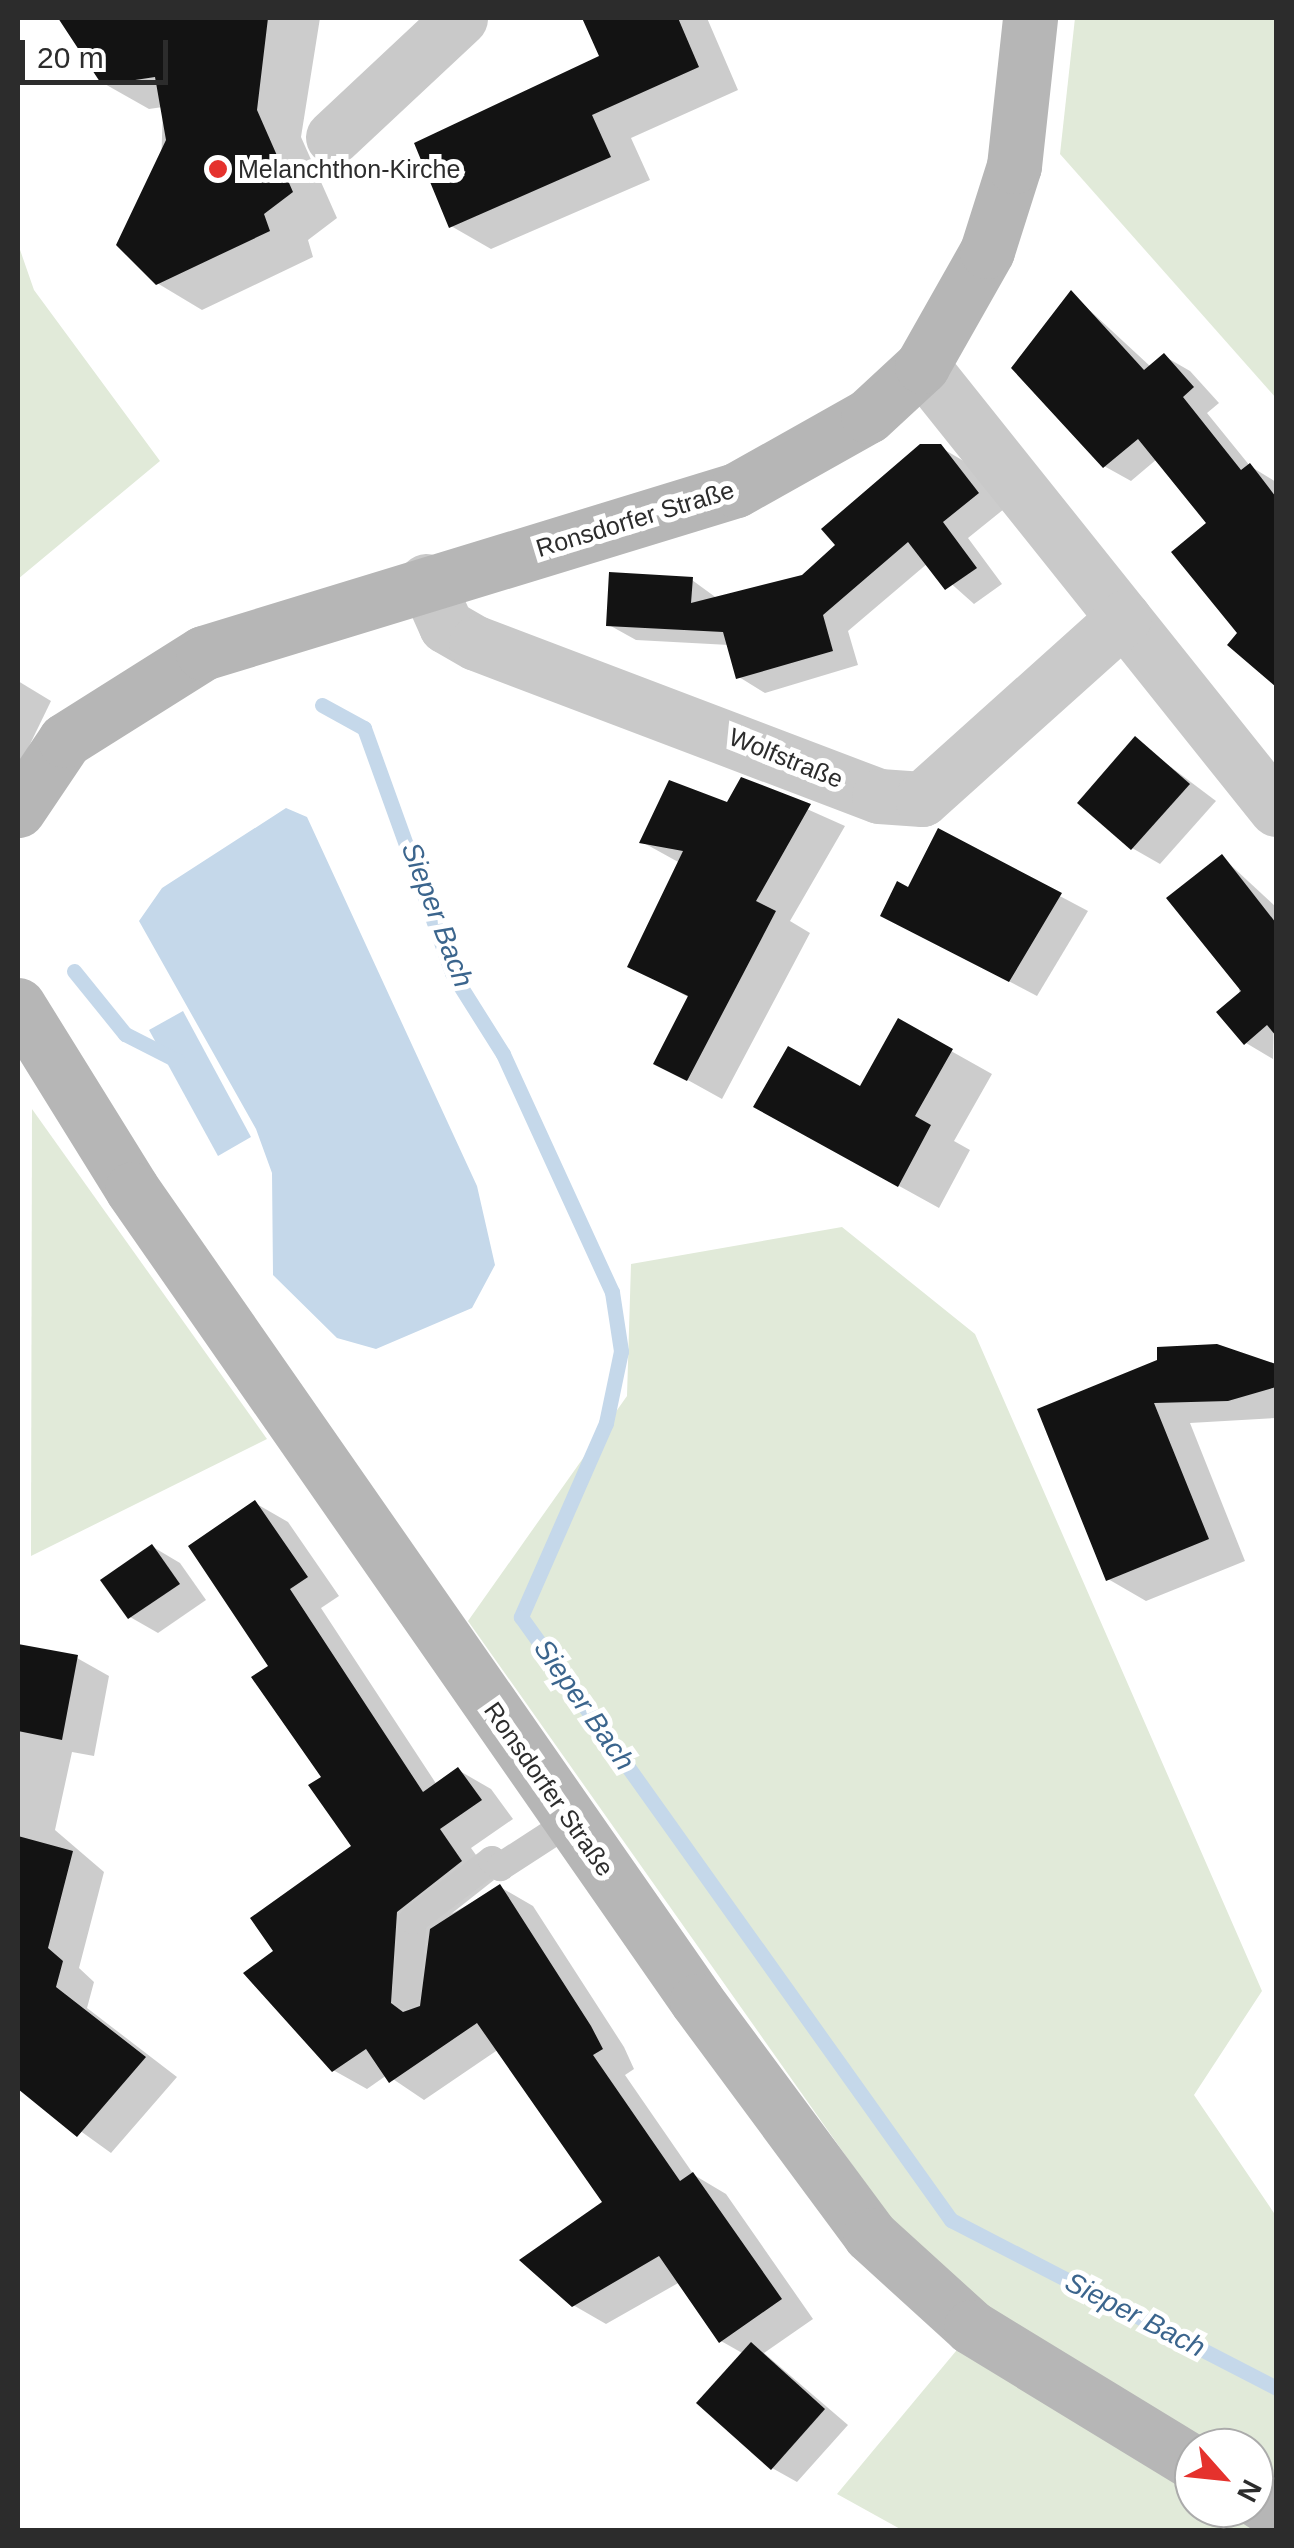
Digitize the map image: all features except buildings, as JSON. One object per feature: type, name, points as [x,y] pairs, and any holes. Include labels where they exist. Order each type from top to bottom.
[{"type":"main road","name":"Ronsdorfer Straße","points":[[18,810],[65,740],[151,680],[261,630],[736,490],[822,447],[922,366],[986,251],[1014,166],[1030,18]]},
{"type":"main road","name":"Ronsdorfer Straße","points":[[18,1005],[132,1189],[571,1821],[870,2235],[971,2327],[1174,2451]]},
{"type":"street","points":[[333,137],[460,18]]},
{"type":"street","points":[[922,366],[1276,809]]},
{"type":"street","name":"Wolfstraße","points":[[426,580],[446,626],[476,643],[879,796],[922,799],[1124,618]]},
{"type":"lane","points":[[406,1995],[413,1920],[492,1860],[500,1867],[571,1821]]},
{"type":"green space","points":[[1075,18],[1276,18],[1276,398],[1060,154]]},
{"type":"green space","points":[[18,244],[34,290],[160,461],[18,579]]},
{"type":"green space","points":[[32,1109],[267,1439],[31,1556]]},
{"type":"green space","points":[[842,1227],[975,1334],[1262,1991],[1194,2095],[1276,2216],[1276,2530],[902,2530],[837,2494],[971,2333],[468,1621],[627,1396],[631,1264]]},
{"type":"water","points":[[286,808],[307,817],[477,1186],[495,1265],[472,1308],[376,1349],[337,1338],[273,1275],[272,1173],[256,1129],[139,921],[162,888]]},
{"type":"water","points":[[183,1011],[251,1137],[218,1156],[149,1030]]},
{"type":"waterway","name":"Sieper Bach","points":[[322,705],[364,728],[452,973],[503,1054],[612,1292],[621,1351],[606,1423],[521,1617],[951,2220],[1276,2388]]},
{"type":"waterway","name":"Sieper Bach","points":[[74,971],[125,1034],[178,1061]]},
{"type":"place","name":"Melanchthon-Kirche","points":[[218,169]]}]
